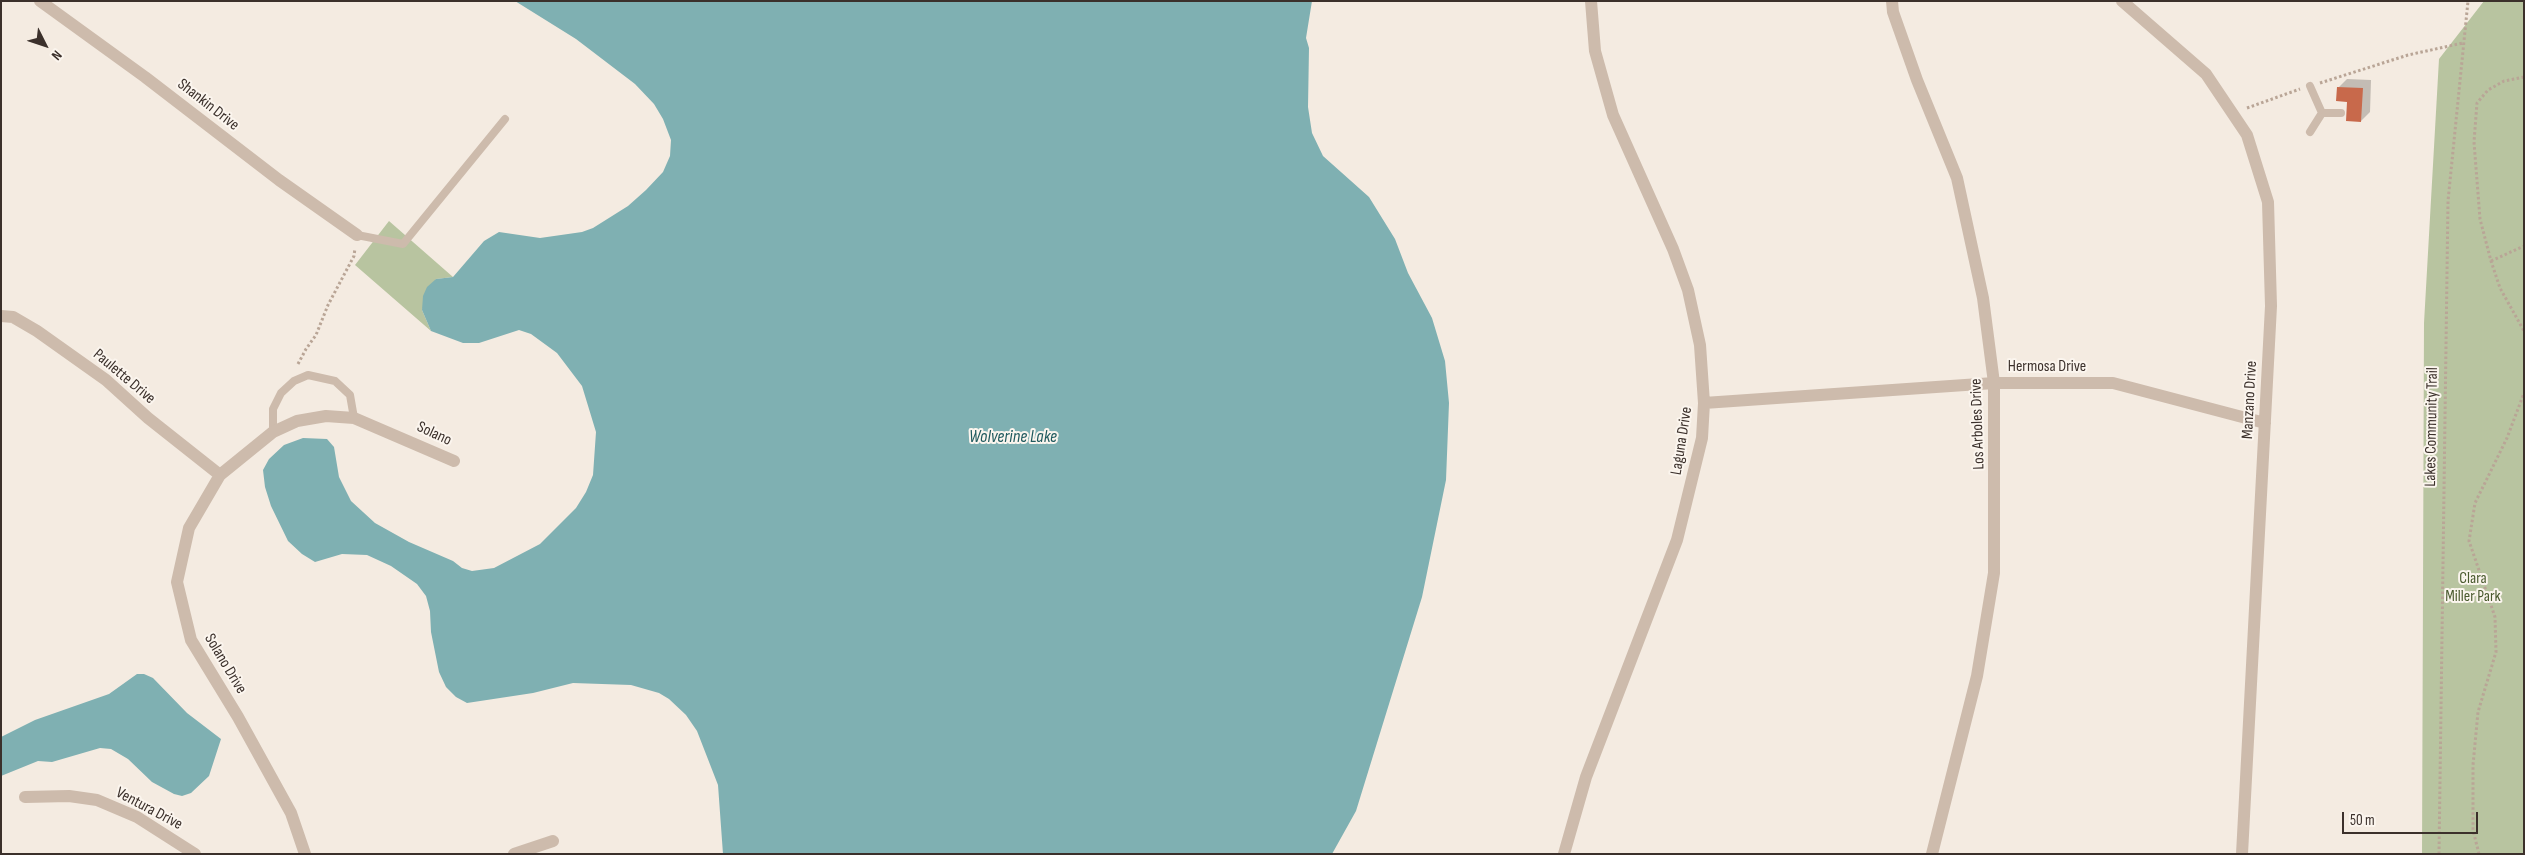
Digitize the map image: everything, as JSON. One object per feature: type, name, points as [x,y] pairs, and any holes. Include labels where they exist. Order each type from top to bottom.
[{"type":"street","name":"Shankin Drive","points":[[40,1],[145,77],[279,180],[357,235]]},
{"type":"street","name":"Laguna Drive","points":[[1564,854],[1586,777],[1677,540],[1702,438],[1704,403],[1700,345],[1688,290],[1673,249],[1613,115],[1595,51],[1591,1]]},
{"type":"street","name":"Los Arboles Drive","points":[[1892,1],[1893,12],[1917,80],[1958,178],[1983,298],[1994,383],[1994,574],[1977,676],[1932,854]]},
{"type":"street","name":"Manzano Drive","points":[[2122,1],[2206,74],[2248,136],[2268,202],[2271,306],[2242,854]]},
{"type":"street","name":"Paulette Drive","points":[[1,316],[13,317],[37,330],[106,380],[148,418],[220,474]]},
{"type":"street","name":"Hermosa Drive","points":[[1704,403],[1994,383],[2112,383],[2265,423]]},
{"type":"street","name":"Solano Drive","points":[[305,854],[291,813],[238,717],[191,640],[177,582],[188,528],[220,474],[273,432],[298,421],[326,416],[354,418],[399,436]]},
{"type":"street","name":"Solano","points":[[399,436],[454,461]]},
{"type":"street","name":"Ventura Drive","points":[[25,797],[69,796],[97,800],[137,817],[195,854]]},
{"type":"street","points":[[514,854],[553,841]]},
{"type":"lane","points":[[2310,86],[2322,113]]},
{"type":"lane","points":[[2322,113],[2341,113]]},
{"type":"lane","points":[[2310,132],[2322,113]]},
{"type":"lane","points":[[357,235],[402,244],[505,119]]},
{"type":"lane","points":[[273,432],[273,409],[281,393],[294,381],[308,375],[335,382],[350,395],[354,418]]},
{"type":"path","name":"Lakes Community Trail","points":[[2439,854],[2448,201],[2468,1]]},
{"type":"path","points":[[2233,114],[2310,86],[2408,54],[2463,43]]},
{"type":"path","points":[[2524,76],[2504,81],[2488,90],[2477,103],[2474,142],[2480,219],[2490,261],[2500,288],[2524,331]]},
{"type":"path","points":[[296,368],[316,335],[328,305],[354,256],[357,235]]},
{"type":"path","points":[[2490,261],[2524,246]]},
{"type":"path","points":[[2479,854],[2472,830],[2473,764],[2478,712],[2496,652],[2495,616],[2468,541],[2475,503],[2507,438],[2524,393]]},
{"type":"green space","name":"Clara Miller Park","points":[[2484,1],[2524,1],[2524,854],[2422,854],[2424,323],[2439,59]]},
{"type":"green space","points":[[389,221],[453,277],[436,279],[422,310],[431,331],[355,265]]},
{"type":"water","name":"Wolverine Lake","points":[[515,1],[1312,1],[1306,38],[1309,48],[1308,107],[1312,133],[1323,156],[1369,197],[1395,239],[1408,273],[1432,318],[1445,361],[1449,403],[1446,480],[1422,597],[1356,811],[1332,854],[723,854],[718,785],[697,731],[686,715],[669,699],[659,693],[631,685],[573,683],[533,693],[467,703],[456,697],[446,687],[439,672],[431,632],[430,611],[426,596],[417,584],[391,566],[367,555],[342,554],[315,562],[302,554],[288,541],[271,506],[265,487],[263,470],[269,459],[284,445],[303,438],[327,439],[334,447],[339,477],[351,501],[375,523],[409,542],[472,571],[494,568],[540,544],[576,508],[586,492],[593,475],[596,432],[582,386],[557,353],[531,334],[519,330],[479,343],[463,343],[431,331],[422,310],[423,296],[427,287],[436,279],[453,277],[484,241],[499,232],[540,238],[582,232],[593,228],[628,206],[646,190],[663,172],[670,156],[671,140],[663,119],[654,104],[635,84],[576,39]]},
{"type":"water","points":[[137,674],[144,674],[153,678],[187,713],[221,739],[209,776],[191,793],[182,796],[174,794],[152,782],[128,759],[111,749],[100,748],[52,762],[38,761],[1,776],[1,737],[35,720],[109,694]]},
{"type":"building","points":[[2337,87],[2363,88],[2361,122],[2346,121],[2347,102],[2336,101]]}]
